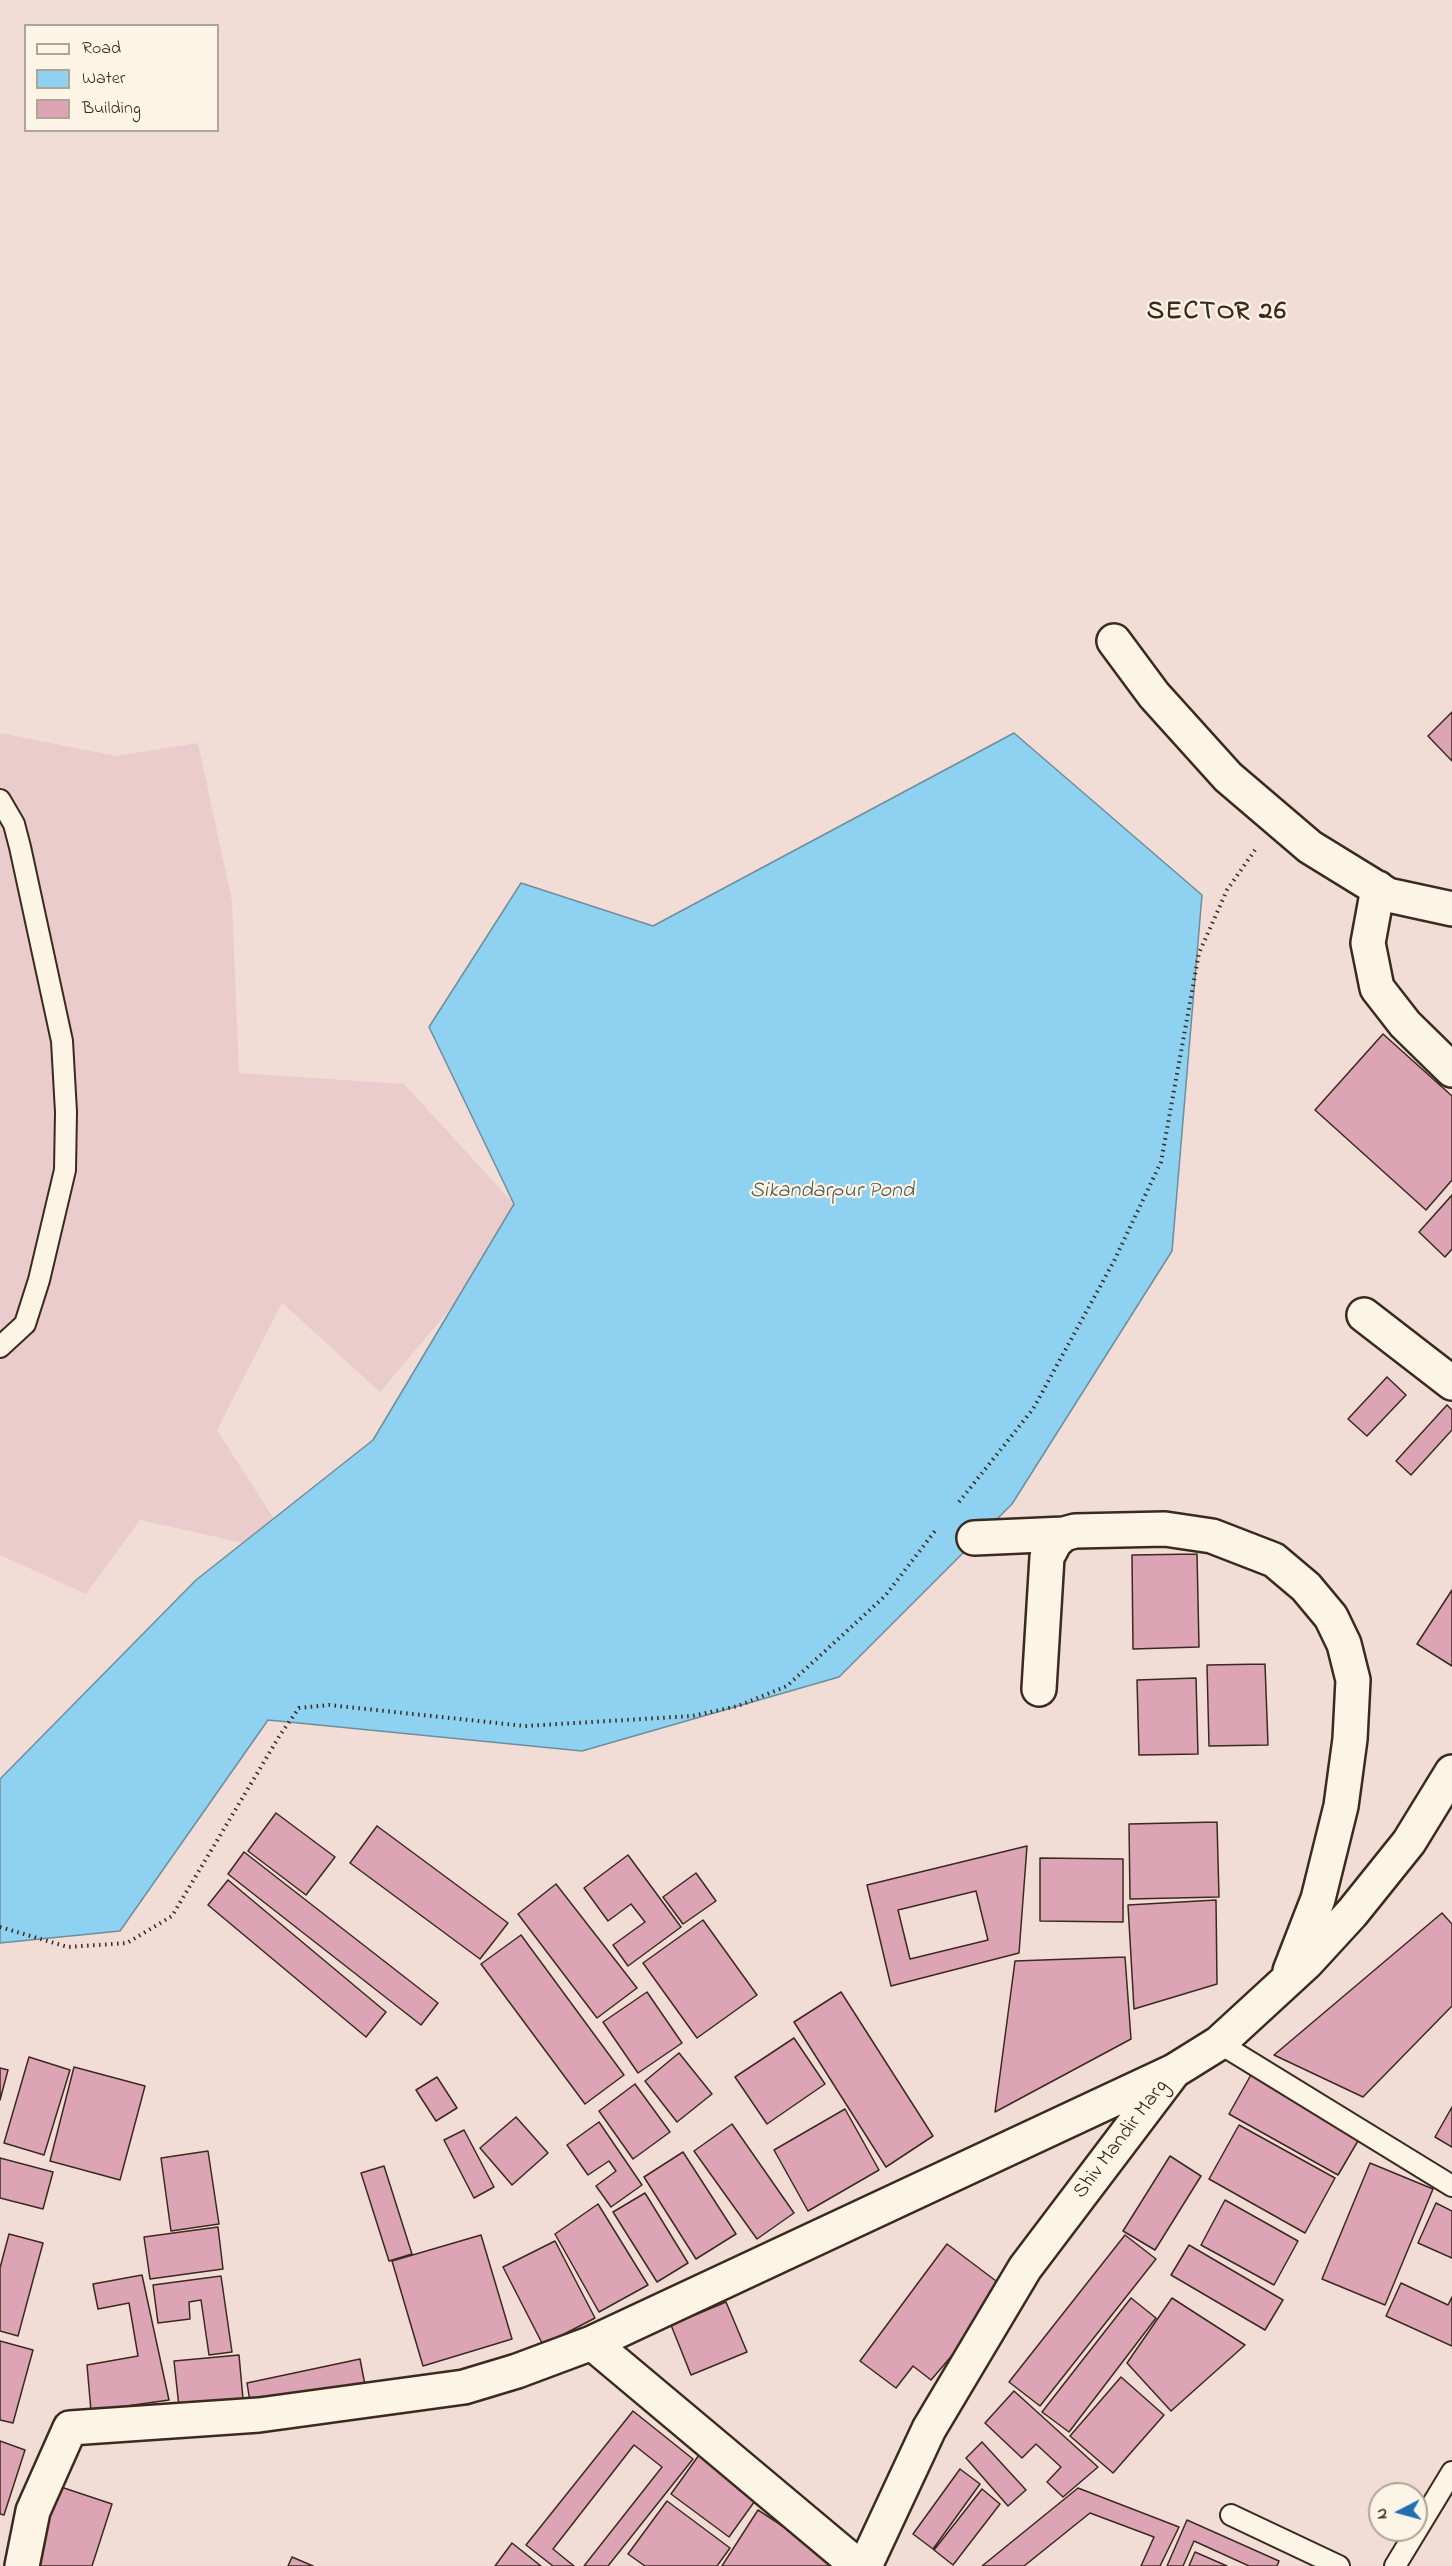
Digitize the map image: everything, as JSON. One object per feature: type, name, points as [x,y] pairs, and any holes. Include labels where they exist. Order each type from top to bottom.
[{"type":"street","points":[[1114,641],[1154,695],[1228,777],[1310,847],[1388,895],[1452,909]]},
{"type":"street","points":[[1378,888],[1368,943],[1377,988],[1405,1024],[1452,1070]]},
{"type":"street","points":[[1364,1315],[1452,1383]]},
{"type":"street","points":[[974,1538],[1064,1534],[1076,1531],[1165,1529],[1212,1536],[1274,1560],[1306,1587],[1331,1617],[1344,1644],[1353,1680],[1350,1739],[1341,1806],[1318,1899],[1286,1981]]},
{"type":"street","points":[[1039,1689],[1047,1557],[1055,1542],[1064,1534]]},
{"type":"street","name":"Shiv Mandir Marg","points":[[865,2566],[929,2429],[1025,2268],[1174,2071],[1219,2043],[1307,1962],[1352,1913],[1409,1842],[1452,1772]]},
{"type":"street","points":[[22,2566],[33,2511],[70,2428],[259,2415],[464,2387],[592,2343],[1174,2071]]},
{"type":"street","points":[[592,2343],[858,2566]]},
{"type":"lane","points":[[0,800],[14,824],[62,1041],[66,1112],[65,1170],[39,1280],[25,1324],[0,1347]]},
{"type":"lane","points":[[1219,2043],[1452,2186]]},
{"type":"lane","points":[[1395,2566],[1452,2472]]},
{"type":"lane","points":[[1231,2515],[1339,2566]]},
{"type":"path","points":[[952,1510],[1033,1409],[1114,1261],[1161,1162],[1198,953],[1227,890],[1276,818]]},
{"type":"path","points":[[0,1927],[68,1947],[127,1943],[172,1916],[280,1735],[299,1708],[329,1705],[525,1726],[692,1716],[738,1706],[787,1686],[885,1596],[937,1528]]},
{"type":"shaded area","points":[[0,733],[116,756],[198,743],[232,901],[239,1073],[404,1084],[527,1218],[380,1392],[282,1303],[217,1430],[297,1555],[140,1520],[86,1594],[0,1555]]},
{"type":"water","name":"Sikandarpur Pond","points":[[1014,733],[1202,895],[1172,1251],[1012,1504],[839,1677],[582,1751],[268,1720],[120,1931],[0,1943],[0,1779],[196,1580],[373,1440],[514,1204],[429,1027],[521,883],[653,926]]},
{"type":"building","points":[[1452,712],[1452,761],[1428,736]]},
{"type":"building","points":[[1383,1034],[1452,1096],[1452,1180],[1426,1210],[1315,1110]]},
{"type":"building","points":[[1452,1195],[1452,1249],[1445,1257],[1419,1232]]},
{"type":"building","points":[[1387,1377],[1406,1395],[1367,1436],[1348,1419]]},
{"type":"building","points":[[1447,1405],[1452,1410],[1452,1430],[1411,1475],[1396,1461]]},
{"type":"building","points":[[1197,1554],[1199,1647],[1133,1649],[1132,1555]]},
{"type":"building","points":[[1452,1590],[1452,1666],[1417,1644]]},
{"type":"building","points":[[1265,1664],[1268,1745],[1209,1746],[1207,1665]]},
{"type":"building","points":[[1196,1678],[1198,1754],[1139,1755],[1137,1680]]},
{"type":"building","points":[[276,1813],[335,1857],[306,1895],[248,1851]]},
{"type":"building","points":[[1217,1822],[1219,1897],[1130,1899],[1129,1824]]},
{"type":"building","points":[[377,1826],[508,1923],[480,1959],[350,1863]]},
{"type":"building","points":[[1027,1846],[1019,1953],[891,1986],[867,1885]],"holes":[[[976,1891],[988,1940],[910,1959],[898,1910]]]},
{"type":"building","points":[[244,1852],[438,2003],[421,2025],[228,1874]]},
{"type":"building","points":[[628,1855],[681,1927],[628,1966],[613,1945],[645,1922],[631,1904],[608,1921],[584,1888]]},
{"type":"building","points":[[1040,1858],[1123,1859],[1123,1922],[1040,1921]]},
{"type":"building","points":[[696,1873],[716,1901],[683,1924],[663,1897]]},
{"type":"building","points":[[228,1880],[386,2012],[366,2037],[208,1905]]},
{"type":"building","points":[[556,1884],[637,1988],[597,2018],[518,1914]]},
{"type":"building","points":[[1216,1900],[1217,1984],[1134,2009],[1128,1905]]},
{"type":"building","points":[[1442,1913],[1452,1924],[1452,2006],[1363,2097],[1274,2055]]},
{"type":"building","points":[[703,1920],[757,1995],[697,2038],[643,1963]]},
{"type":"building","points":[[521,1935],[624,2075],[585,2104],[481,1964]]},
{"type":"building","points":[[1125,1957],[1131,2039],[995,2112],[1015,1961]]},
{"type":"building","points":[[647,1992],[682,2043],[638,2073],[603,2022]]},
{"type":"building","points":[[841,1992],[933,2136],[886,2167],[794,2022]]},
{"type":"building","points":[[794,2038],[825,2084],[767,2124],[735,2077]]},
{"type":"building","points":[[679,2053],[712,2094],[677,2122],[645,2081]]},
{"type":"building","points":[[29,2057],[70,2070],[44,2155],[4,2143]]},
{"type":"building","points":[[74,2067],[145,2086],[120,2180],[50,2161]]},
{"type":"building","points":[[0,2068],[8,2070],[0,2100]]},
{"type":"building","points":[[1252,2073],[1362,2134],[1338,2175],[1229,2114]]},
{"type":"building","points":[[437,2077],[457,2108],[436,2121],[416,2090]]},
{"type":"building","points":[[635,2084],[670,2132],[633,2159],[599,2111]]},
{"type":"building","points":[[1452,2107],[1452,2147],[1435,2137]]},
{"type":"building","points":[[845,2109],[879,2170],[808,2211],[774,2150]]},
{"type":"building","points":[[516,2117],[548,2153],[512,2185],[480,2148]]},
{"type":"building","points":[[599,2122],[642,2185],[611,2207],[596,2186],[616,2171],[609,2161],[588,2175],[567,2145]]},
{"type":"building","points":[[732,2124],[794,2213],[757,2239],[694,2151]]},
{"type":"building","points":[[1239,2125],[1335,2178],[1305,2233],[1209,2179]]},
{"type":"building","points":[[464,2130],[494,2187],[474,2198],[444,2140]]},
{"type":"building","points":[[208,2151],[219,2224],[171,2231],[161,2158]]},
{"type":"building","points":[[683,2152],[736,2234],[696,2259],[644,2177]]},
{"type":"building","points":[[1170,2156],[1201,2176],[1155,2250],[1123,2231]]},
{"type":"building","points":[[0,2158],[53,2172],[43,2209],[0,2198]]},
{"type":"building","points":[[1370,2163],[1433,2189],[1385,2305],[1322,2279]]},
{"type":"building","points":[[384,2166],[412,2254],[389,2261],[361,2173]]},
{"type":"building","points":[[645,2193],[688,2263],[657,2282],[613,2212]]},
{"type":"building","points":[[1225,2200],[1298,2241],[1274,2285],[1201,2245]]},
{"type":"building","points":[[1436,2203],[1452,2211],[1452,2258],[1418,2243]]},
{"type":"building","points":[[598,2204],[648,2285],[599,2312],[555,2234]]},
{"type":"building","points":[[218,2227],[223,2269],[150,2279],[144,2237]]},
{"type":"building","points":[[9,2234],[43,2243],[18,2336],[0,2331],[0,2268]]},
{"type":"building","points":[[481,2235],[512,2339],[423,2366],[392,2261]]},
{"type":"building","points":[[1125,2235],[1156,2259],[1040,2406],[1009,2382]]},
{"type":"building","points":[[555,2241],[595,2318],[543,2345],[503,2267]]},
{"type":"building","points":[[947,2244],[1008,2290],[931,2380],[913,2366],[896,2388],[860,2361]]},
{"type":"building","points":[[1189,2245],[1283,2300],[1265,2330],[1171,2275]]},
{"type":"building","points":[[142,2275],[169,2400],[91,2411],[87,2365],[138,2356],[129,2303],[98,2309],[93,2284]]},
{"type":"building","points":[[221,2276],[232,2352],[209,2355],[201,2300],[189,2302],[190,2319],[158,2323],[153,2285]]},
{"type":"building","points":[[1401,2283],[1448,2305],[1452,2297],[1452,2346],[1386,2316]]},
{"type":"building","points":[[1131,2298],[1156,2318],[1069,2432],[1042,2412]]},
{"type":"building","points":[[1172,2298],[1245,2345],[1171,2411],[1127,2363]]},
{"type":"building","points":[[726,2302],[747,2352],[691,2375],[671,2325]]},
{"type":"building","points":[[0,2341],[33,2350],[13,2423],[0,2420]]},
{"type":"building","points":[[239,2355],[243,2399],[179,2407],[174,2361]]},
{"type":"building","points":[[360,2359],[365,2385],[251,2408],[247,2383]]},
{"type":"building","points":[[1121,2377],[1164,2415],[1113,2473],[1070,2436]]},
{"type":"building","points":[[1014,2391],[1098,2467],[1063,2497],[1047,2482],[1061,2467],[1036,2444],[1022,2458],[985,2423]]},
{"type":"building","points":[[633,2411],[693,2459],[608,2566],[584,2566],[662,2467],[634,2445],[553,2549],[574,2566],[553,2566],[526,2545]]},
{"type":"building","points":[[0,2441],[25,2450],[4,2515],[0,2514]]},
{"type":"building","points":[[982,2442],[1026,2490],[1008,2506],[966,2458]]},
{"type":"building","points":[[699,2455],[757,2498],[729,2537],[671,2494]]},
{"type":"building","points":[[960,2469],[980,2484],[933,2549],[913,2534]]},
{"type":"building","points":[[52,2484],[112,2504],[92,2566],[24,2566]]},
{"type":"building","points":[[1078,2488],[1179,2527],[1160,2566],[1141,2566],[1154,2537],[1090,2513],[1024,2566],[982,2566]]},
{"type":"building","points":[[982,2489],[1000,2504],[953,2565],[934,2550]]},
{"type":"building","points":[[667,2501],[730,2548],[717,2566],[645,2566],[628,2554]]},
{"type":"building","points":[[758,2510],[844,2566],[722,2566]]},
{"type":"building","points":[[1187,2520],[1279,2561],[1277,2566],[1249,2566],[1194,2541],[1183,2566],[1167,2566]]},
{"type":"building","points":[[512,2543],[541,2566],[495,2566]]},
{"type":"building","points":[[1195,2552],[1227,2566],[1189,2566]]},
{"type":"building","points":[[292,2557],[313,2566],[288,2566]]},
{"type":"district","name":"SECTOR 26","points":[[1217,314]]}]
